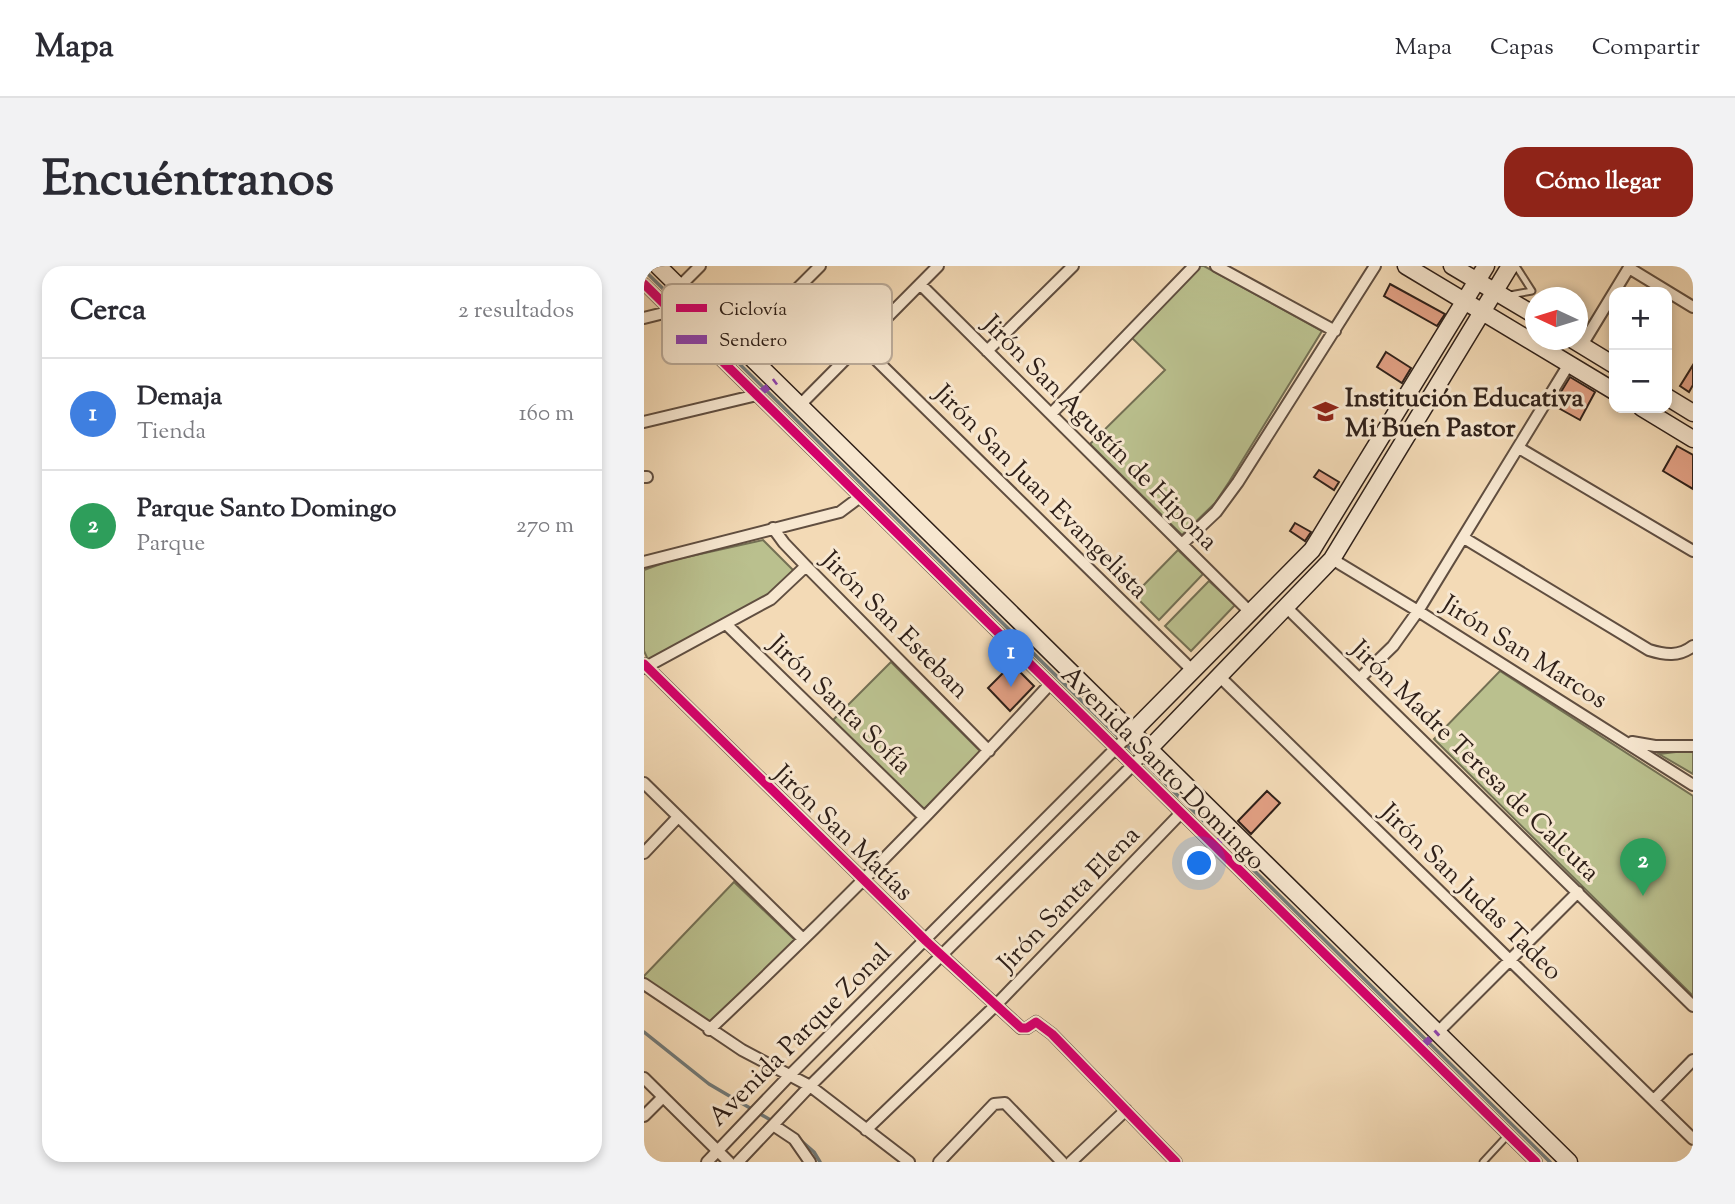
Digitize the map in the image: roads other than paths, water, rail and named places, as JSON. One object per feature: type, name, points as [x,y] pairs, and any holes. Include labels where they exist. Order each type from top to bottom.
[{"type":"main road","name":"Avenida Santo Domingo","points":[[658,266],[676,284]]},
{"type":"main road","points":[[1406,266],[1609,388]]},
{"type":"main road","points":[[1452,266],[1525,310]]},
{"type":"main road","name":"Avenida Parque Zonal","points":[[1132,732],[1312,550],[1486,266]]},
{"type":"main road","name":"Avenida Parque Zonal","points":[[1149,749],[1332,559],[1483,311],[1499,294],[1510,266]]},
{"type":"main road","points":[[1450,324],[1468,335]]},
{"type":"main road","points":[[1588,348],[1609,362]]},
{"type":"main road","points":[[1553,354],[1556,350]]},
{"type":"main road","name":"Avenida Santo Domingo","points":[[758,364],[1569,1162]]},
{"type":"main road","points":[[1672,400],[1693,413]]},
{"type":"main road","points":[[1650,413],[1693,439]]},
{"type":"street","points":[[682,284],[700,266]]},
{"type":"street","points":[[802,284],[820,266]]},
{"type":"street","points":[[892,312],[939,266]]},
{"type":"street","points":[[987,351],[1073,266]]},
{"type":"street","points":[[1051,414],[1194,266]]},
{"type":"street","points":[[1216,266],[1335,331]]},
{"type":"street","points":[[1182,544],[1226,499],[1375,266]]},
{"type":"street","points":[[1588,328],[1630,267],[1693,307]]},
{"type":"street","name":"Avenida Santo Domingo","points":[[644,284],[662,301]]},
{"type":"street","name":"Jirón San Agustín de Hipona","points":[[920,284],[1250,612]]},
{"type":"street","points":[[644,318],[662,314]]},
{"type":"street","name":"Avenida Santo Domingo","points":[[725,364],[1536,1162]]},
{"type":"street","points":[[800,405],[840,364]]},
{"type":"street","name":"Jirón San Juan Evangelista","points":[[880,364],[1193,671]]},
{"type":"street","points":[[1360,678],[1393,646],[1418,611],[1569,364]]},
{"type":"street","points":[[644,422],[757,396]]},
{"type":"street","points":[[1519,447],[1693,551]]},
{"type":"street","points":[[644,562],[840,512],[860,497]]},
{"type":"street","name":"Jirón San Esteban","points":[[774,528],[806,566],[989,751]]},
{"type":"street","points":[[1464,538],[1649,650],[1663,655],[1676,654],[1693,646]]},
{"type":"street","name":"Jirón San Marcos","points":[[1332,559],[1693,785]]},
{"type":"street","points":[[644,666],[726,624],[782,591],[806,566]]},
{"type":"street","name":"Jirón Madre Teresa de Calcuta","points":[[1286,607],[1693,1006]]},
{"type":"street","name":"Jirón Santa Sofía","points":[[726,624],[924,817]]},
{"type":"street","name":"Jirón San Matías","points":[[644,666],[926,941],[1019,1026],[1027,1028],[1035,1022],[1044,1028],[1126,1110]]},
{"type":"street","name":"Jirón San Judas Tadeo","points":[[1219,676],[1693,1139]]},
{"type":"street","points":[[709,1030],[863,879],[989,751],[1050,684]]},
{"type":"street","name":"Avenida Parque Zonal","points":[[707,1162],[790,1075],[1132,732]]},
{"type":"street","points":[[1622,739],[1655,746],[1693,746]]},
{"type":"street","name":"Avenida Parque Zonal","points":[[738,1162],[810,1086],[1149,749]]},
{"type":"street","points":[[644,783],[803,939]]},
{"type":"street","name":"Jirón Santa Elena","points":[[866,1130],[996,1005],[1181,813]]},
{"type":"street","points":[[644,853],[678,817]]},
{"type":"street","points":[[1438,1032],[1578,892]]},
{"type":"street","points":[[644,984],[709,1030],[810,1086],[841,1107],[866,1130],[909,1162]]},
{"type":"street","points":[[1654,1100],[1693,1060]]},
{"type":"street","points":[[644,1078],[729,1162]]},
{"type":"street","points":[[644,1116],[663,1097]]},
{"type":"street","points":[[939,1162],[993,1104],[999,1103],[1005,1104],[1062,1162]]},
{"type":"street","points":[[1071,1162],[1126,1110],[1176,1162]]},
{"type":"street","points":[[773,1125],[794,1139],[810,1162]]},
{"type":"lane","points":[[1499,294],[1532,291],[1517,266]]},
{"type":"lane","points":[[1483,1162],[1508,1135]]},
{"type":"waterway","points":[[644,270],[662,288]]},
{"type":"waterway","points":[[739,364],[1550,1162]]},
{"type":"waterway","points":[[644,1032],[709,1084],[774,1122]]},
{"type":"waterway","points":[[798,1138],[814,1152],[820,1162]]},
{"type":"place","name":"Institución Educativa Mi Buen Pastor","points":[[1325,412]]},
{"type":"place","name":"Demaja","points":[[1011,687]]},
{"type":"place","name":"Parque Santo Domingo","points":[[1643,896]]}]
